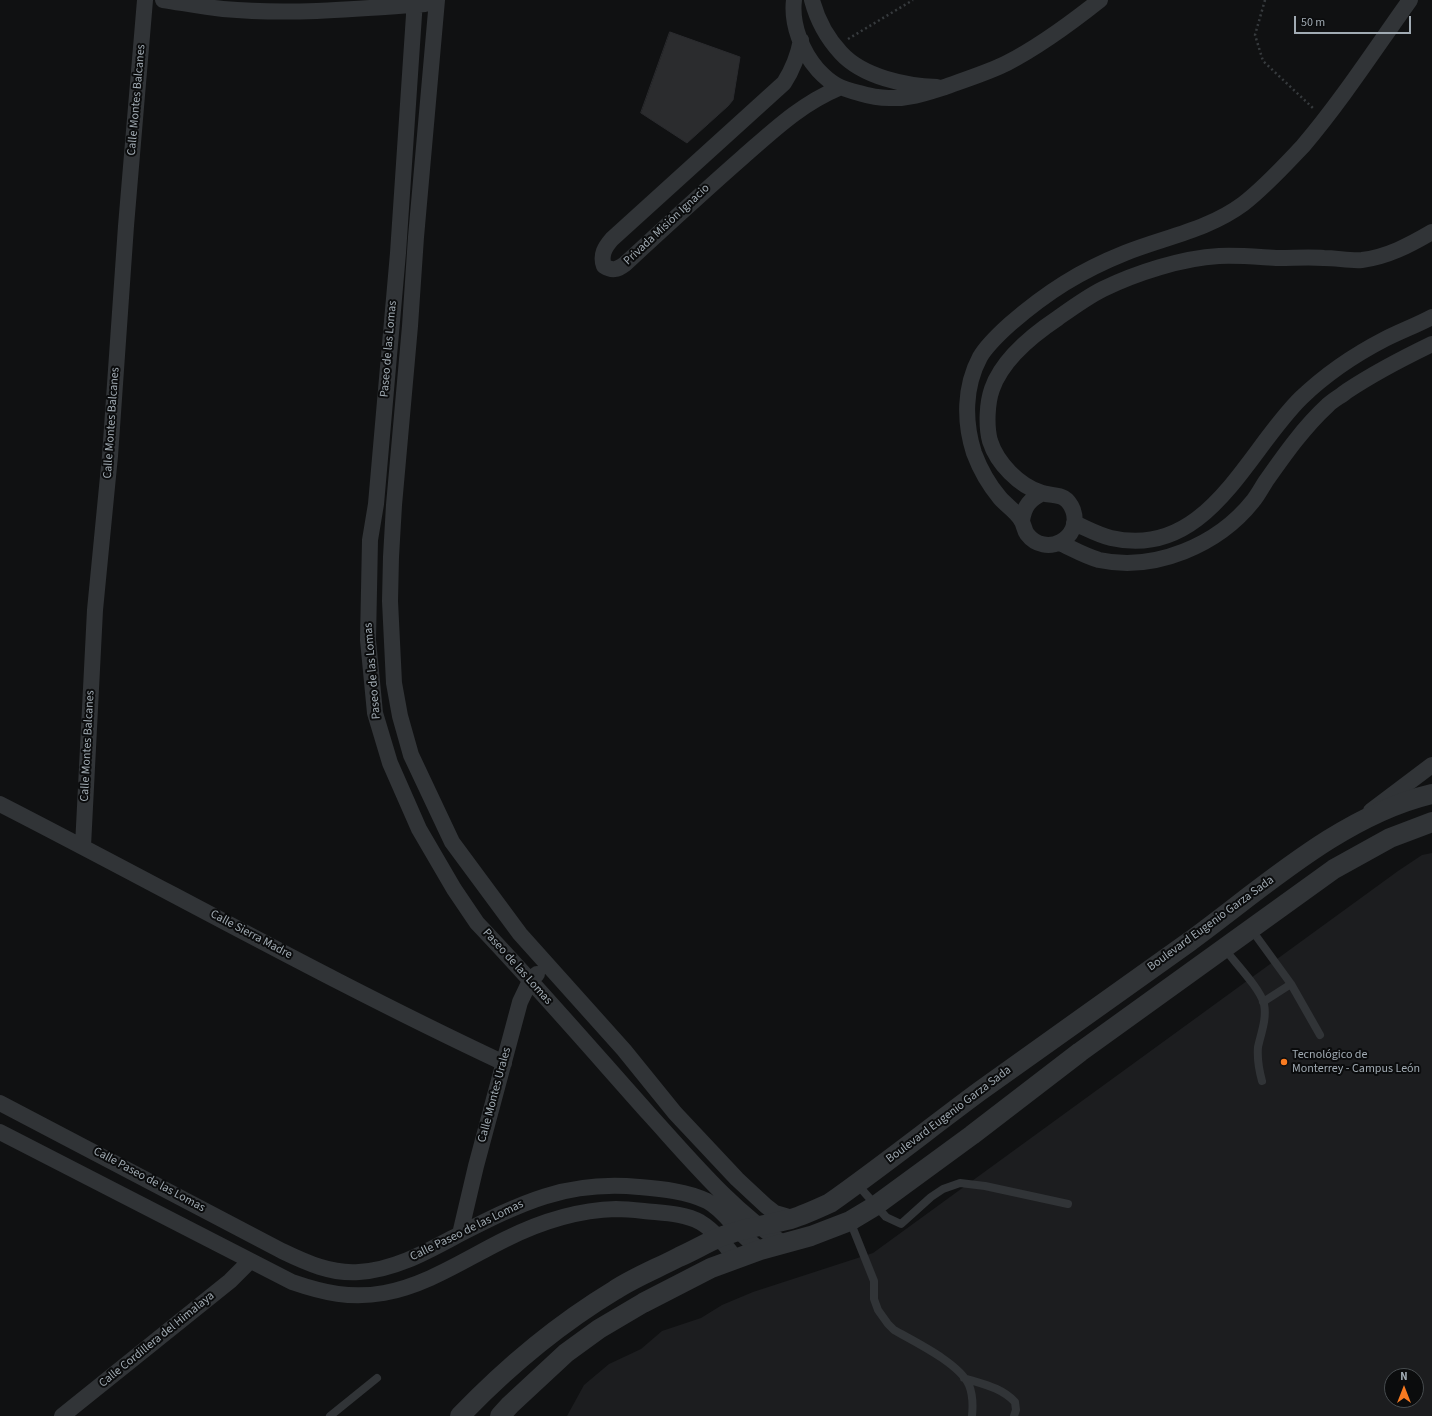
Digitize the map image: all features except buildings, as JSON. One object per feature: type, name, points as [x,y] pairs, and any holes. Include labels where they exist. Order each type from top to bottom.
[{"type":"street","name":"Calle Montes Balcanes","points":[[83,846],[95,610],[110,456],[126,226],[145,0]]},
{"type":"street","points":[[163,0],[223,9],[274,11],[322,11],[441,1]]},
{"type":"street","points":[[794,0],[794,17],[796,28],[807,54],[825,78],[839,88],[872,97],[887,98],[918,96],[974,77],[1007,63],[1066,26],[1092,2]]},
{"type":"street","points":[[812,0],[815,13],[824,30],[841,54],[856,65],[878,76],[909,84],[945,87]]},
{"type":"street","points":[[1022,521],[999,497],[985,476],[974,453],[968,428],[967,398],[971,379],[981,355],[1004,330],[1022,314],[1050,292],[1093,266],[1129,251],[1209,224],[1241,205],[1268,182],[1292,158],[1325,119],[1366,64],[1410,0]]},
{"type":"street","name":"Paseo de las Lomas","points":[[441,1],[416,237],[410,326],[394,505],[390,602],[394,683],[400,716],[411,755],[452,842],[520,934],[624,1050],[675,1113],[743,1185],[775,1213],[792,1218]]},
{"type":"street","name":"Paseo de las Lomas","points":[[415,2],[398,253],[376,504],[370,540],[368,640],[375,713],[382,738],[390,763],[419,829],[454,889],[477,923],[694,1164],[725,1196],[759,1226],[784,1244]]},
{"type":"street","name":"Privada Misión Ignacio","points":[[801,40],[794,67],[784,83],[612,239],[603,254],[602,261],[604,266],[614,270],[625,264],[699,195],[790,117],[813,101],[839,88]]},
{"type":"street","points":[[1043,493],[1034,497],[1028,503],[1023,512],[1022,521],[1024,529],[1035,542],[1043,545],[1052,545],[1067,538],[1072,531],[1074,523],[1073,511],[1067,500],[1056,494],[1043,493],[1025,484],[1009,472],[996,453],[990,441],[988,424],[992,388],[1004,367],[1013,356],[1044,328],[1071,309],[1102,290],[1147,271],[1177,263],[1217,256],[1361,260],[1400,249],[1432,232]]},
{"type":"street","points":[[1074,523],[1110,538],[1146,541],[1167,536],[1190,525],[1227,491],[1278,425],[1317,383],[1360,353],[1385,339],[1432,317]]},
{"type":"street","points":[[1060,542],[1080,554],[1099,560],[1115,562],[1149,561],[1171,556],[1191,549],[1218,533],[1233,521],[1253,501],[1294,443],[1310,423],[1329,404],[1366,379],[1432,344]]},
{"type":"street","points":[[376,504],[394,505]]},
{"type":"street","points":[[1350,827],[1432,765]]},
{"type":"street","name":"Boulevard Eugenio Garza Sada","points":[[460,1416],[481,1394],[547,1336],[614,1290],[738,1230],[792,1218],[812,1212],[830,1203],[1294,863],[1350,827],[1397,805],[1432,794]]},
{"type":"street","name":"Calle Sierra Madre","points":[[0,804],[399,1012],[504,1063]]},
{"type":"street","points":[[500,1416],[566,1353],[599,1329],[643,1303],[681,1282],[711,1268],[760,1250],[811,1236],[850,1221],[875,1206],[972,1135],[1080,1052],[1334,869],[1390,838],[1432,822]]},
{"type":"street","name":"Calle Montes Urales","points":[[460,1234],[476,1166],[520,1002],[530,981],[547,964]]},
{"type":"street","name":"Calle Paseo de las Lomas","points":[[0,1103],[282,1251],[321,1268],[340,1272],[360,1272],[382,1268],[422,1254],[522,1204],[546,1195],[585,1187],[619,1185],[664,1189],[707,1201],[722,1211],[738,1230],[760,1250]]},
{"type":"street","name":"Calle Paseo de las Lomas","points":[[0,1132],[292,1282],[317,1290],[345,1295],[359,1296],[384,1293],[421,1282],[467,1260],[505,1239],[546,1221],[588,1212],[617,1209],[682,1216],[700,1222],[719,1238],[736,1259]]},
{"type":"street","points":[[617,1209],[619,1185]]},
{"type":"street","name":"Calle Cordillera del Himalaya","points":[[62,1416],[230,1281],[250,1261]]},
{"type":"lane","points":[[1251,929],[1291,984],[1320,1035]]},
{"type":"lane","points":[[1224,948],[1255,988],[1263,1002],[1265,1017],[1258,1047],[1258,1060],[1262,1081]]},
{"type":"lane","points":[[1263,1002],[1291,984]]},
{"type":"lane","points":[[857,1184],[886,1217],[901,1224],[937,1193],[951,1185],[960,1183],[985,1186],[1068,1204]]},
{"type":"lane","points":[[850,1221],[874,1281],[880,1288]]},
{"type":"lane","points":[[874,1281],[874,1299],[878,1310],[888,1324],[894,1330],[945,1360],[960,1372],[968,1385],[972,1400],[972,1416]]},
{"type":"lane","points":[[330,1416],[377,1378]]},
{"type":"lane","points":[[964,1378],[998,1389],[1005,1393],[1015,1402],[1016,1410],[1014,1416]]},
{"type":"path","points":[[836,47],[913,0]]},
{"type":"path","points":[[1265,0],[1255,35],[1263,61],[1325,119]]},
{"type":"shaded area","name":"Tecnológico de Monterrey - Campus León","points":[[1432,853],[1432,1416],[567,1416],[584,1385],[609,1364],[641,1349],[662,1331],[701,1318],[722,1305],[753,1292],[873,1253],[1422,855]]},
{"type":"place","name":"Tecnológico de Monterrey - Campus León","points":[[1284,1062]]}]
